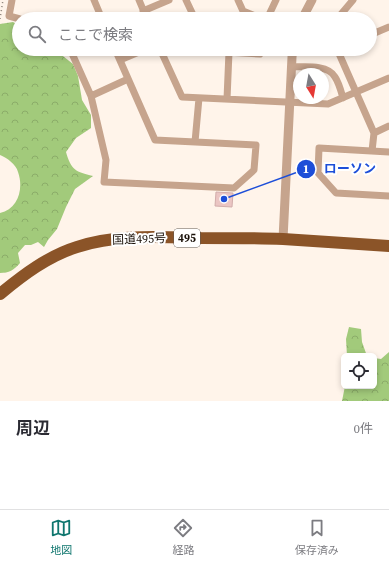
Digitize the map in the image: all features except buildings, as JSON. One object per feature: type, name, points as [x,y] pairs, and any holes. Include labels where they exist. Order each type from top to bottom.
[{"type":"highway","name":"国道495号","points":[[0,294],[22,276],[48,260],[76,247],[94,242],[131,237],[283,239],[389,246]]},
{"type":"street","points":[[12,0],[9,16],[12,17]]},
{"type":"street","points":[[94,0],[99,12]]},
{"type":"street","points":[[139,0],[144,11],[169,0]]},
{"type":"street","points":[[186,0],[192,12]]},
{"type":"street","points":[[238,0],[243,11],[246,12]]},
{"type":"street","points":[[271,12],[276,0]]},
{"type":"street","points":[[306,12],[312,0]]},
{"type":"street","points":[[343,12],[353,0]]},
{"type":"street","points":[[377,32],[389,27]]},
{"type":"street","points":[[73,56],[91,96],[106,160],[104,182],[234,188],[254,170],[256,145],[155,140],[118,56]]},
{"type":"street","points":[[120,60],[129,56]]},
{"type":"street","points":[[163,56],[182,97],[328,104],[389,78]]},
{"type":"street","points":[[226,99],[229,56]]},
{"type":"street","points":[[283,239],[292,56]]},
{"type":"street","points":[[340,56],[374,133],[372,151]]},
{"type":"street","points":[[291,67],[311,67],[330,71],[335,76],[343,98]]},
{"type":"street","points":[[91,96],[128,79]]},
{"type":"street","points":[[195,142],[199,98]]},
{"type":"street","points":[[374,133],[389,126]]},
{"type":"street","points":[[389,152],[319,148],[318,172],[336,193],[389,196]]},
{"type":"path","points":[[0,19],[3,0]]},
{"type":"green space","points":[[12,22],[12,56],[63,56],[73,64],[78,76],[82,100],[91,115],[91,128],[76,138],[66,152],[70,163],[75,169],[93,176],[75,189],[57,229],[44,247],[38,242],[31,245],[25,245],[18,253],[20,263],[16,268],[11,271],[0,273],[0,213],[6,211],[15,203],[20,191],[20,178],[15,166],[0,155],[0,24]]},
{"type":"green space","points":[[349,327],[361,329],[362,342],[366,353],[347,353],[346,339]]},
{"type":"green space","points":[[389,352],[389,401],[342,401],[344,389],[377,389],[377,358],[381,359]]},
{"type":"place","name":"ローソン","points":[[224,199]]}]
